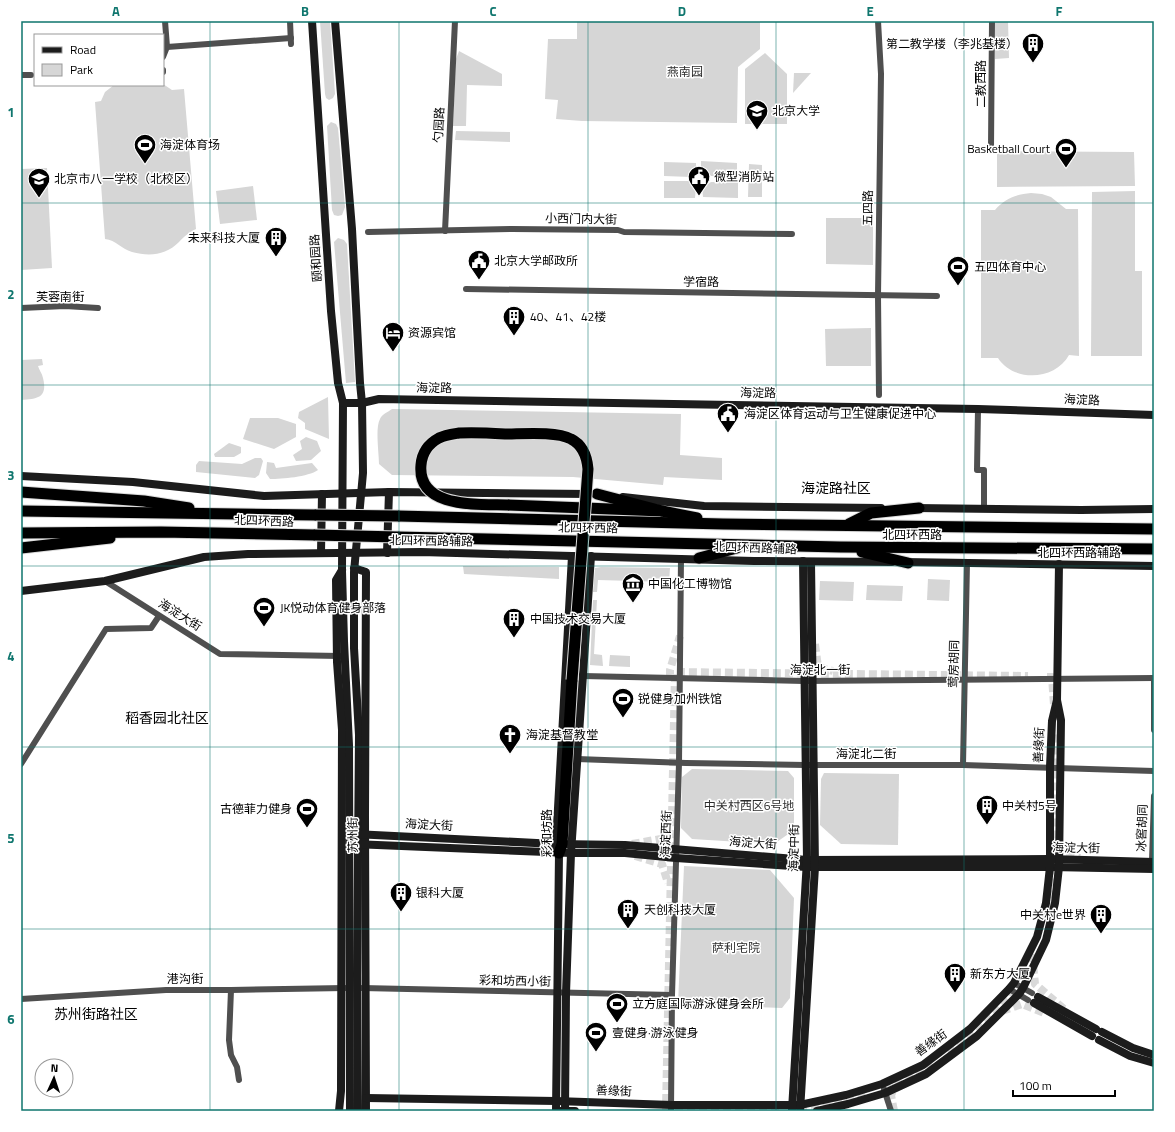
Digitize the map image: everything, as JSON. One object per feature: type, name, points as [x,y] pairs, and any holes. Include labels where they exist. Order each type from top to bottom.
[{"type":"highway","points":[[562,846],[572,680],[588,469],[587,458],[582,447],[571,439],[556,434],[464,433],[440,438],[427,446],[421,464],[422,480],[426,486],[437,495],[449,501],[508,505],[662,511]]},
{"type":"highway","points":[[21,492],[144,501],[229,514]]},
{"type":"highway","points":[[597,494],[662,511],[723,524]]},
{"type":"highway","points":[[848,524],[871,513],[919,508]]},
{"type":"highway","name":"北四环西路","points":[[21,511],[398,516],[723,524],[848,524],[1154,529]]},
{"type":"highway","points":[[21,548],[161,532]]},
{"type":"highway","name":"北四环西路","points":[[21,533],[161,532],[840,547],[1154,550]]},
{"type":"highway","points":[[699,558],[750,544]]},
{"type":"highway","points":[[840,547],[908,562]]},
{"type":"street","points":[[164,53],[167,47],[166,21]]},
{"type":"street","points":[[167,47],[291,41],[290,21]]},
{"type":"street","name":"颐和园路","points":[[312,21],[331,311],[338,383],[343,403],[342,553]]},
{"type":"street","points":[[336,21],[352,229],[362,402],[362,492],[597,494],[704,506],[1154,509]]},
{"type":"street","name":"勺园路","points":[[445,231],[455,21]]},
{"type":"street","name":"五四路","points":[[878,21],[881,81],[878,296],[879,394]]},
{"type":"street","name":"二教西路","points":[[991,148],[992,21]]},
{"type":"street","points":[[21,75],[31,75]]},
{"type":"street","name":"小西门内大街","points":[[368,232],[512,229],[618,230],[624,232],[660,233],[792,234]]},
{"type":"street","name":"学宿路","points":[[466,289],[936,296]]},
{"type":"street","name":"芙蓉南街","points":[[21,308],[64,306],[98,308]]},
{"type":"street","name":"海淀路","points":[[343,403],[379,399],[978,409],[1153,414]]},
{"type":"street","points":[[978,409],[977,470],[984,470],[984,509]]},
{"type":"street","name":"北四环西路","points":[[21,476],[133,482],[264,496],[362,492]]},
{"type":"street","name":"苏州街","points":[[362,492],[354,568],[354,648],[359,734],[362,834]]},
{"type":"street","points":[[387,552],[389,492]]},
{"type":"street","points":[[321,553],[322,494]]},
{"type":"street","name":"北四环西路辅路","points":[[342,553],[387,552],[572,560],[590,556],[807,562],[1154,566]]},
{"type":"street","points":[[21,591],[105,581],[204,557],[248,554],[342,553]]},
{"type":"street","name":"苏州街","points":[[339,1111],[341,1091],[342,553]]},
{"type":"street","name":"彩和坊路","points":[[562,846],[577,759],[590,556]]},
{"type":"street","name":"海淀西街","points":[[672,1108],[672,995],[679,763],[681,558]]},
{"type":"street","points":[[572,560],[587,562],[590,565]]},
{"type":"street","name":"彩和坊路","points":[[556,1111],[560,1101],[562,846],[572,560]]},
{"type":"street","name":"海淀中街","points":[[796,1108],[811,863],[807,562]]},
{"type":"street","name":"莺房胡同","points":[[963,765],[967,563]]},
{"type":"street","name":"善缘街","points":[[817,1111],[885,1093],[926,1074],[978,1036],[1021,991],[1046,940],[1054,903],[1060,767],[1061,720],[1057,700],[1059,564]]},
{"type":"street","name":"苏州街","points":[[350,1111],[358,845],[362,834],[366,572],[354,568]]},
{"type":"street","name":"海淀大街","points":[[105,581],[220,654],[341,656]]},
{"type":"street","points":[[21,764],[106,629],[151,628],[159,616]]},
{"type":"street","name":"苏州街","points":[[341,656],[349,745],[350,834],[358,845],[366,988],[366,1111]]},
{"type":"street","name":"海淀北一街","points":[[583,676],[809,681],[1154,678]]},
{"type":"street","points":[[1154,678],[1154,730]]},
{"type":"street","name":"善缘街","points":[[366,1098],[560,1101],[672,1108],[796,1108],[882,1084],[923,1065],[970,1029],[1011,986],[1037,937],[1055,863],[1050,767],[1052,721],[1057,700]]},
{"type":"street","name":"海淀北二街","points":[[577,759],[679,763],[1060,767],[1154,771]]},
{"type":"street","name":"冰窖胡同","points":[[1153,864],[1154,796]]},
{"type":"street","name":"海淀大街","points":[[350,834],[562,846],[571,853],[625,853],[676,858],[811,863],[1153,864]]},
{"type":"street","name":"海淀大街","points":[[358,845],[625,845],[811,863]]},
{"type":"street","name":"彩和坊路","points":[[562,846],[571,853],[562,993]]},
{"type":"street","points":[[1011,986],[1097,1034],[1130,1056],[1154,1063]]},
{"type":"street","name":"苏州街","points":[[353,988],[358,1111]]},
{"type":"street","name":"港沟街","points":[[21,999],[166,990],[353,988]]},
{"type":"street","name":"彩和坊西小街","points":[[353,988],[672,995]]},
{"type":"street","points":[[231,990],[229,1040],[231,1055],[237,1067],[239,1080]]},
{"type":"street","points":[[1097,1034],[1154,1055]]},
{"type":"street","points":[[882,1084],[891,1111]]},
{"type":"street","name":"彩和坊路","points":[[560,1101],[565,1111]]},
{"type":"street","points":[[556,1111],[575,1111]]},
{"type":"green space","points":[[320,21],[330,21],[335,94],[333,98],[329,100],[326,98],[325,94]]},
{"type":"green space","name":"燕南园","points":[[577,21],[760,21],[760,49],[738,67],[737,123],[582,121],[556,119],[558,100],[545,99],[548,39],[577,39]]},
{"type":"green space","points":[[995,21],[1008,21],[1009,58],[995,59]]},
{"type":"green space","points":[[459,51],[502,74],[502,86],[467,85],[466,126],[453,126],[456,59]]},
{"type":"green space","points":[[765,53],[787,74],[787,124],[745,124],[745,69]]},
{"type":"green space","points":[[794,73],[811,73],[793,93]]},
{"type":"green space","name":"海淀体育场","points":[[164,85],[172,90],[184,89],[196,229],[169,250],[157,254],[139,254],[128,251],[112,241],[105,239],[95,102],[101,101],[105,92],[113,86],[164,86]]},
{"type":"green space","points":[[331,122],[336,124],[338,128],[345,207],[342,215],[338,216],[334,215],[332,210],[327,126]]},
{"type":"green space","points":[[456,131],[510,132],[510,142],[455,140]]},
{"type":"green space","name":"Basketball Court","points":[[997,151],[1134,152],[1135,186],[997,187]]},
{"type":"green space","points":[[701,161],[737,163],[737,177],[711,176],[701,169]]},
{"type":"green space","points":[[664,162],[696,163],[696,170],[692,173],[691,177],[664,176]]},
{"type":"green space","points":[[749,164],[762,165],[762,197],[748,197]]},
{"type":"green space","points":[[47,168],[52,268],[21,270],[21,169]]},
{"type":"green space","points":[[664,181],[691,181],[696,187],[695,198],[664,198]]},
{"type":"green space","points":[[711,182],[738,182],[738,198],[703,197],[702,188]]},
{"type":"green space","points":[[253,186],[257,220],[220,224],[216,191]]},
{"type":"green space","points":[[1135,191],[1135,271],[1142,271],[1142,356],[1091,356],[1092,192]]},
{"type":"green space","points":[[1031,193],[1051,197],[1066,209],[1078,209],[1079,356],[1069,355],[1063,364],[1054,370],[1044,374],[1034,375],[1013,371],[1005,366],[998,358],[981,358],[981,210],[995,210],[1002,203],[1011,198]]},
{"type":"green space","points":[[826,218],[873,218],[873,265],[826,264]]},
{"type":"green space","points":[[338,238],[344,240],[347,244],[355,382],[346,383],[334,242]]},
{"type":"green space","points":[[871,328],[871,366],[826,366],[825,329]]},
{"type":"green space","points":[[42,359],[43,365],[38,366],[43,376],[44,390],[40,396],[36,398],[21,400],[21,360]]},
{"type":"green space","points":[[328,397],[329,439],[305,429],[305,423],[298,418],[299,412]]},
{"type":"green space","points":[[392,409],[681,414],[680,455],[722,458],[722,480],[664,477],[663,485],[573,477],[392,475],[379,464],[377,434],[381,417]]},
{"type":"green space","points":[[250,418],[278,418],[296,424],[296,437],[274,449],[243,439]]},
{"type":"green space","points":[[306,437],[317,441],[321,451],[311,460],[296,461],[293,455],[302,449],[300,441]]},
{"type":"green space","points":[[229,443],[241,447],[241,453],[234,457],[215,457],[214,454]]},
{"type":"green space","points":[[255,458],[261,458],[263,461],[259,475],[255,478],[196,472],[196,465],[199,461],[242,464]]},
{"type":"green space","points":[[267,462],[274,463],[276,468],[312,463],[318,470],[302,476],[270,479],[266,473]]},
{"type":"green space","points":[[463,566],[559,567],[559,579],[464,574]]},
{"type":"green space","points":[[595,568],[670,568],[669,582],[598,580],[597,592],[593,592]]},
{"type":"green space","points":[[928,579],[950,580],[949,601],[927,600]]},
{"type":"green space","points":[[820,581],[854,582],[853,601],[819,600]]},
{"type":"green space","points":[[867,585],[903,586],[902,601],[866,600]]},
{"type":"green space","points":[[593,600],[597,600],[594,654],[602,655],[603,666],[590,665]]},
{"type":"green space","points":[[610,655],[630,656],[630,667],[609,666]]},
{"type":"green space","name":"中关村西区6号地","points":[[692,769],[788,771],[794,778],[794,830],[774,844],[692,839],[681,828],[682,777]]},
{"type":"green space","points":[[824,773],[899,774],[898,845],[841,844],[820,825],[821,779]]},
{"type":"green space","name":"萨利宅院","points":[[684,866],[770,870],[794,898],[790,998],[782,1008],[678,1004]]},
{"type":"tunnel","points":[[670,677],[670,670],[680,636]]},
{"type":"tunnel","points":[[815,644],[818,667],[833,671]]},
{"type":"tunnel","points":[[779,1111],[666,1109],[675,672],[1028,676]]},
{"type":"tunnel","points":[[1047,677],[1052,677],[1054,705]]},
{"type":"tunnel","points":[[1048,910],[1051,899],[1054,862],[1055,732]]},
{"type":"tunnel","points":[[632,844],[666,838],[668,828]]},
{"type":"tunnel","points":[[1058,847],[1063,854],[1080,858]]},
{"type":"tunnel","points":[[635,856],[662,864],[668,883]]},
{"type":"tunnel","points":[[1032,954],[1035,984],[1064,1009]]},
{"type":"tunnel","points":[[947,1051],[969,1035],[1009,998],[1016,984]]},
{"type":"tunnel","points":[[1002,1011],[1022,1004],[1047,1014]]},
{"type":"tunnel","points":[[883,1087],[916,1075],[932,1063]]},
{"type":"tunnel","points":[[894,1111],[891,1095],[896,1085]]},
{"type":"tunnel","points":[[799,1109],[846,1100],[869,1092]]},
{"type":"place","name":"第二教学楼（李兆基楼）","points":[[1033,64]]},
{"type":"place","name":"北京大学","points":[[757,130]]},
{"type":"place","name":"海淀体育场","points":[[145,164]]},
{"type":"place","name":"Basketball Court","points":[[1066,168]]},
{"type":"place","name":"微型消防站","points":[[699,196]]},
{"type":"place","name":"北京市八一学校（北校区）","points":[[39,198]]},
{"type":"place","name":"未来科技大厦","points":[[276,258]]},
{"type":"place","name":"北京大学邮政所","points":[[479,280]]},
{"type":"place","name":"五四体育中心","points":[[958,286]]},
{"type":"place","name":"40、41、42楼","points":[[514,336]]},
{"type":"place","name":"资源宾馆","points":[[393,352]]},
{"type":"place","name":"海淀区体育运动与卫生健康促进中心","points":[[728,434]]},
{"type":"place","name":"中国化工博物馆","points":[[633,604]]},
{"type":"place","name":"JK悦动体育健身部落","points":[[264,628]]},
{"type":"place","name":"中国技术交易大厦","points":[[514,638]]},
{"type":"place","name":"锐健身加州铁馆","points":[[623,718]]},
{"type":"place","name":"海淀基督教堂","points":[[510,754]]},
{"type":"place","name":"中关村5号","points":[[987,826]]},
{"type":"place","name":"古德菲力健身","points":[[307,828]]},
{"type":"place","name":"银科大厦","points":[[401,912]]},
{"type":"place","name":"天创科技大厦","points":[[628,930]]},
{"type":"place","name":"中关村e世界","points":[[1101,934]]},
{"type":"place","name":"新东方大厦","points":[[955,994]]},
{"type":"place","name":"立方庭国际游泳健身会所","points":[[617,1024]]},
{"type":"place","name":"壹健身·游泳健身","points":[[596,1052]]},
{"type":"district","name":"海淀路社区","points":[[836,488]]},
{"type":"district","name":"稻香园北社区","points":[[167,718]]},
{"type":"district","name":"苏州街路社区","points":[[96,1014]]}]
